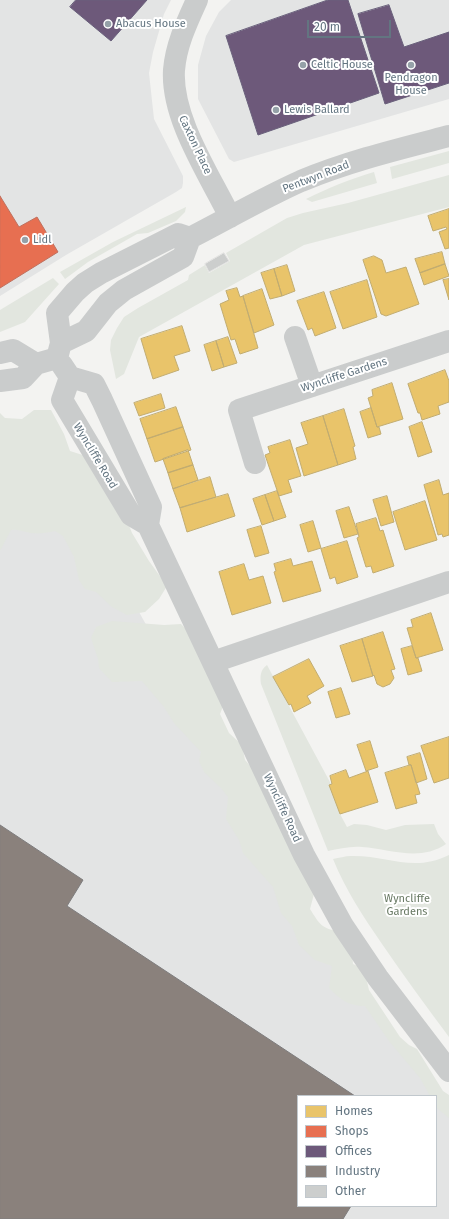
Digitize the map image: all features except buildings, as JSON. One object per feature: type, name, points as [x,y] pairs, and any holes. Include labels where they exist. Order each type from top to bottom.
[{"type":"street","name":"Caxton Place","points":[[197,0],[177,52],[174,70],[174,88],[178,108],[186,129],[230,217]]},
{"type":"street","name":"Pentwyn Road","points":[[59,350],[57,313],[85,283],[102,273],[178,234],[190,238],[279,191],[332,169],[449,136]]},
{"type":"street","points":[[0,381],[23,378],[36,364],[86,331],[108,303],[124,290],[183,258],[190,238]]},
{"type":"street","points":[[295,336],[312,386]]},
{"type":"street","name":"Wyncliffe Gardens","points":[[255,463],[239,410],[449,341]]},
{"type":"street","points":[[0,353],[13,350],[36,364]]},
{"type":"street","points":[[59,350],[70,377],[94,384],[151,507],[148,525]]},
{"type":"street","name":"Wyncliffe Road","points":[[70,377],[62,400],[131,515],[148,525],[304,855],[343,926],[378,978],[449,1071]]},
{"type":"street","points":[[213,662],[449,582]]},
{"type":"shaded area","points":[[0,0],[171,0],[164,14],[153,52],[149,73],[154,119],[183,176],[183,183],[182,188],[176,192],[66,255],[0,296]]},
{"type":"shaded area","points":[[231,0],[449,0],[449,99],[234,162],[229,159],[198,99],[198,65],[206,36],[219,12]]},
{"type":"shaded area","points":[[0,447],[80,507],[294,888],[449,1108],[449,1219],[0,1219]]},
{"type":"green space","points":[[449,151],[449,163],[392,179],[390,167]]},
{"type":"green space","points":[[374,172],[377,183],[312,202],[306,199],[339,184]]},
{"type":"green space","points":[[449,175],[449,207],[304,245],[139,337],[124,374],[116,379],[110,350],[111,340],[124,317],[188,280],[189,275],[205,265],[209,273],[230,261],[226,253],[287,218]]},
{"type":"green space","points":[[186,207],[185,212],[176,221],[148,233],[137,234],[88,262],[65,279],[60,272],[113,242]]},
{"type":"green space","points":[[53,278],[59,284],[25,322],[0,332],[0,310]]},
{"type":"green space","points":[[34,410],[51,410],[64,434],[70,451],[89,457],[109,474],[132,533],[149,561],[167,586],[159,599],[145,612],[127,615],[112,607],[96,592],[85,589],[79,580],[74,557],[63,536],[55,531],[46,533],[28,533],[11,530],[0,551],[0,413],[5,418],[22,419]]},
{"type":"green space","points":[[112,621],[164,625],[181,624],[196,639],[225,701],[220,714],[229,733],[242,745],[245,760],[253,769],[314,894],[310,909],[324,927],[339,931],[352,952],[353,964],[364,969],[369,990],[400,1037],[409,1045],[417,1049],[443,1091],[449,1095],[449,1118],[437,1108],[437,1095],[429,1095],[420,1078],[389,1041],[365,1006],[354,1005],[345,1001],[329,988],[332,966],[315,960],[299,945],[292,926],[281,913],[273,887],[243,853],[239,840],[226,819],[228,797],[204,772],[199,761],[201,752],[174,723],[164,707],[142,681],[112,682],[99,668],[98,659],[91,638],[96,627]]},
{"type":"green space","points":[[267,665],[331,784],[330,785],[340,814],[347,827],[354,824],[367,825],[386,830],[405,825],[434,824],[438,834],[446,844],[426,852],[415,853],[358,847],[328,851],[261,684],[261,674]]},
{"type":"green space","name":"Wyncliffe Gardens","points":[[449,855],[449,1037],[368,923],[349,893],[333,859],[349,856],[364,856],[400,862],[424,863]]},
{"type":"place","name":"Abacus House","points":[[108,24]]},
{"type":"place","name":"Celtic House","points":[[303,65]]},
{"type":"place","name":"Pendragon House","points":[[411,65]]},
{"type":"place","name":"Lewis Ballard","points":[[276,110]]},
{"type":"place","name":"Lidl","points":[[25,240]]}]
